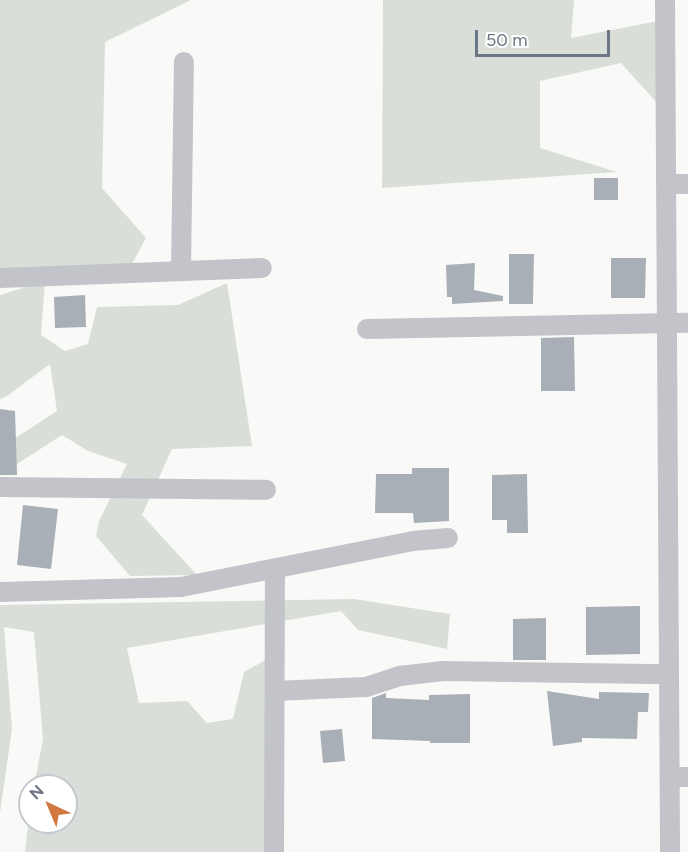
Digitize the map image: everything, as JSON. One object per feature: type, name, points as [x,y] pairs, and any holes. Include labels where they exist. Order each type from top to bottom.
[{"type":"street","points":[[665,0],[669,674],[679,777],[670,852]]},
{"type":"street","points":[[181,271],[184,62]]},
{"type":"street","points":[[666,184],[688,184]]},
{"type":"street","points":[[0,278],[262,268]]},
{"type":"street","points":[[368,329],[688,323]]},
{"type":"street","points":[[0,487],[266,490]]},
{"type":"street","points":[[0,592],[181,586],[275,570],[413,540],[448,538]]},
{"type":"street","points":[[274,852],[275,570]]},
{"type":"street","points":[[275,691],[366,687],[400,676],[443,671],[669,674]]},
{"type":"shaded area","points":[[0,0],[191,0],[105,42],[102,188],[146,238],[128,271],[0,279]]},
{"type":"shaded area","points":[[383,0],[574,0],[571,38],[658,21],[658,104],[621,63],[540,81],[540,148],[617,172],[382,188]]},
{"type":"shaded area","points":[[45,281],[41,335],[65,351],[88,344],[97,307],[178,305],[227,283],[252,446],[172,449],[142,515],[197,575],[130,576],[96,536],[99,521],[127,464],[88,451],[62,435],[14,466],[0,448],[57,411],[50,364],[0,399],[0,295]]},
{"type":"shaded area","points":[[354,599],[450,614],[447,649],[358,630],[341,611],[127,648],[139,703],[187,701],[207,723],[233,719],[244,672],[282,651],[276,852],[25,852],[27,834],[78,834],[78,774],[36,774],[43,739],[34,632],[4,627],[12,729],[0,813],[0,605]]},
{"type":"building","points":[[594,178],[618,178],[618,200],[594,200]]},
{"type":"building","points":[[509,254],[534,254],[533,304],[509,304]]},
{"type":"building","points":[[611,258],[646,258],[645,298],[611,298]]},
{"type":"building","points":[[475,263],[474,290],[503,296],[503,301],[452,304],[452,297],[447,297],[446,265]]},
{"type":"building","points":[[85,295],[86,327],[55,328],[54,297]]},
{"type":"building","points":[[574,337],[575,391],[541,391],[541,338]]},
{"type":"building","points":[[0,409],[15,411],[17,475],[0,475]]},
{"type":"building","points":[[412,468],[449,468],[449,521],[414,523],[413,513],[375,513],[376,474],[412,474]]},
{"type":"building","points":[[527,474],[528,533],[507,533],[507,520],[492,520],[492,475]]},
{"type":"building","points":[[23,505],[58,509],[51,569],[17,565]]},
{"type":"building","points":[[640,606],[640,654],[586,655],[586,607]]},
{"type":"building","points":[[546,618],[546,660],[513,660],[513,619]]},
{"type":"building","points":[[547,691],[599,699],[599,692],[649,693],[648,712],[638,712],[637,739],[582,738],[582,742],[553,746]]},
{"type":"building","points":[[386,693],[386,698],[429,700],[429,695],[470,694],[470,743],[372,739],[372,698]]},
{"type":"building","points":[[342,729],[345,761],[323,763],[320,731]]}]
